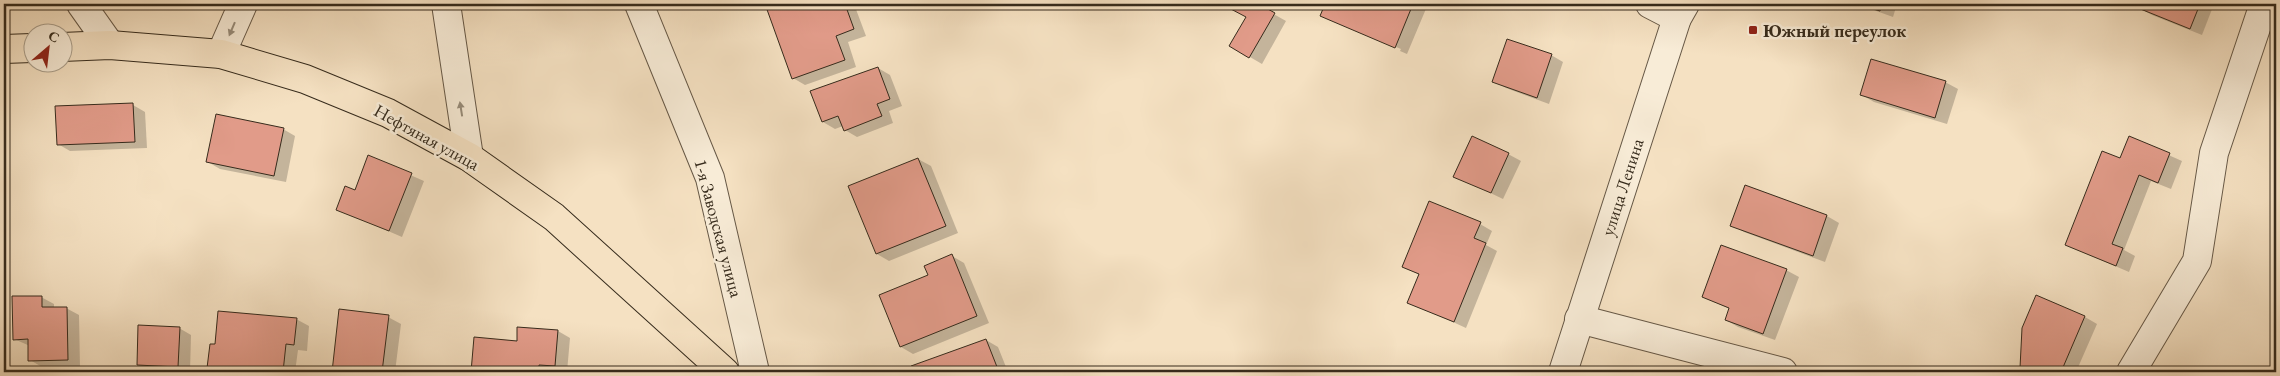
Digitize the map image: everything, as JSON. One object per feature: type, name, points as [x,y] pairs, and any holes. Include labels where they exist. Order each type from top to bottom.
[{"type":"main road","name":"Нефтяная улица","points":[[72,47],[110,45],[221,54],[305,79],[369,105],[469,157],[554,217],[725,372]]},
{"type":"main road","points":[[4,49],[22,48]]},
{"type":"street","points":[[81,4],[110,45]]},
{"type":"street","points":[[221,54],[243,4]]},
{"type":"street","points":[[446,4],[469,157]]},
{"type":"street","name":"1-я Заводская улица","points":[[639,4],[710,178],[755,372]]},
{"type":"street","points":[[1650,4],[1681,11]]},
{"type":"street","points":[[2131,372],[2197,261],[2214,153],[2264,4]]},
{"type":"street","name":"улица Ленина","points":[[1563,372],[1681,11]]},
{"type":"street","points":[[1580,319],[1783,372]]},
{"type":"building","points":[[765,4],[845,4],[854,29],[836,36],[845,60],[792,79]]},
{"type":"building","points":[[1231,4],[1259,4],[1275,13],[1249,58],[1229,46],[1246,17],[1229,8]]},
{"type":"building","points":[[1325,4],[1413,4],[1395,48],[1320,16]]},
{"type":"building","points":[[1857,4],[1882,4],[1880,11]]},
{"type":"building","points":[[2140,4],[2200,4],[2190,29],[2138,8]]},
{"type":"building","points":[[1507,39],[1552,54],[1537,98],[1492,82]]},
{"type":"building","points":[[1871,59],[1946,81],[1935,118],[1860,95]]},
{"type":"building","points":[[878,67],[890,99],[877,104],[882,116],[844,131],[838,116],[822,122],[810,91]]},
{"type":"building","points":[[133,103],[135,142],[57,145],[55,106]]},
{"type":"building","points":[[216,114],[284,128],[274,176],[206,162]]},
{"type":"building","points":[[1472,136],[1509,153],[1491,193],[1453,177]]},
{"type":"building","points":[[2129,136],[2170,153],[2158,183],[2139,175],[2112,244],[2123,248],[2116,266],[2065,245],[2102,151],[2120,158]]},
{"type":"building","points":[[368,155],[412,173],[389,231],[336,210],[345,186],[355,190]]},
{"type":"building","points":[[918,158],[946,226],[876,254],[848,186]]},
{"type":"building","points":[[1745,185],[1827,215],[1813,256],[1730,226]]},
{"type":"building","points":[[1429,201],[1481,222],[1474,238],[1486,243],[1454,322],[1407,303],[1419,274],[1402,267]]},
{"type":"building","points":[[1721,245],[1787,269],[1763,334],[1725,320],[1729,308],[1702,297]]},
{"type":"building","points":[[952,254],[977,316],[900,347],[879,295],[928,275],[924,266]]},
{"type":"building","points":[[2036,295],[2085,316],[2061,372],[2029,372],[2020,368],[2022,328]]},
{"type":"building","points":[[12,296],[42,296],[42,307],[67,307],[68,360],[28,361],[28,339],[13,340]]},
{"type":"building","points":[[339,309],[389,315],[382,372],[332,372]]},
{"type":"building","points":[[218,311],[297,318],[294,345],[286,344],[283,372],[207,368],[210,344],[215,344]]},
{"type":"building","points":[[138,325],[180,327],[178,367],[137,365]]},
{"type":"building","points":[[517,327],[558,330],[555,366],[539,365],[539,372],[471,372],[474,337],[517,341]]},
{"type":"building","points":[[986,339],[999,372],[914,372],[911,366]]},
{"type":"place","name":"Южный переулок","points":[[1753,30]]}]
